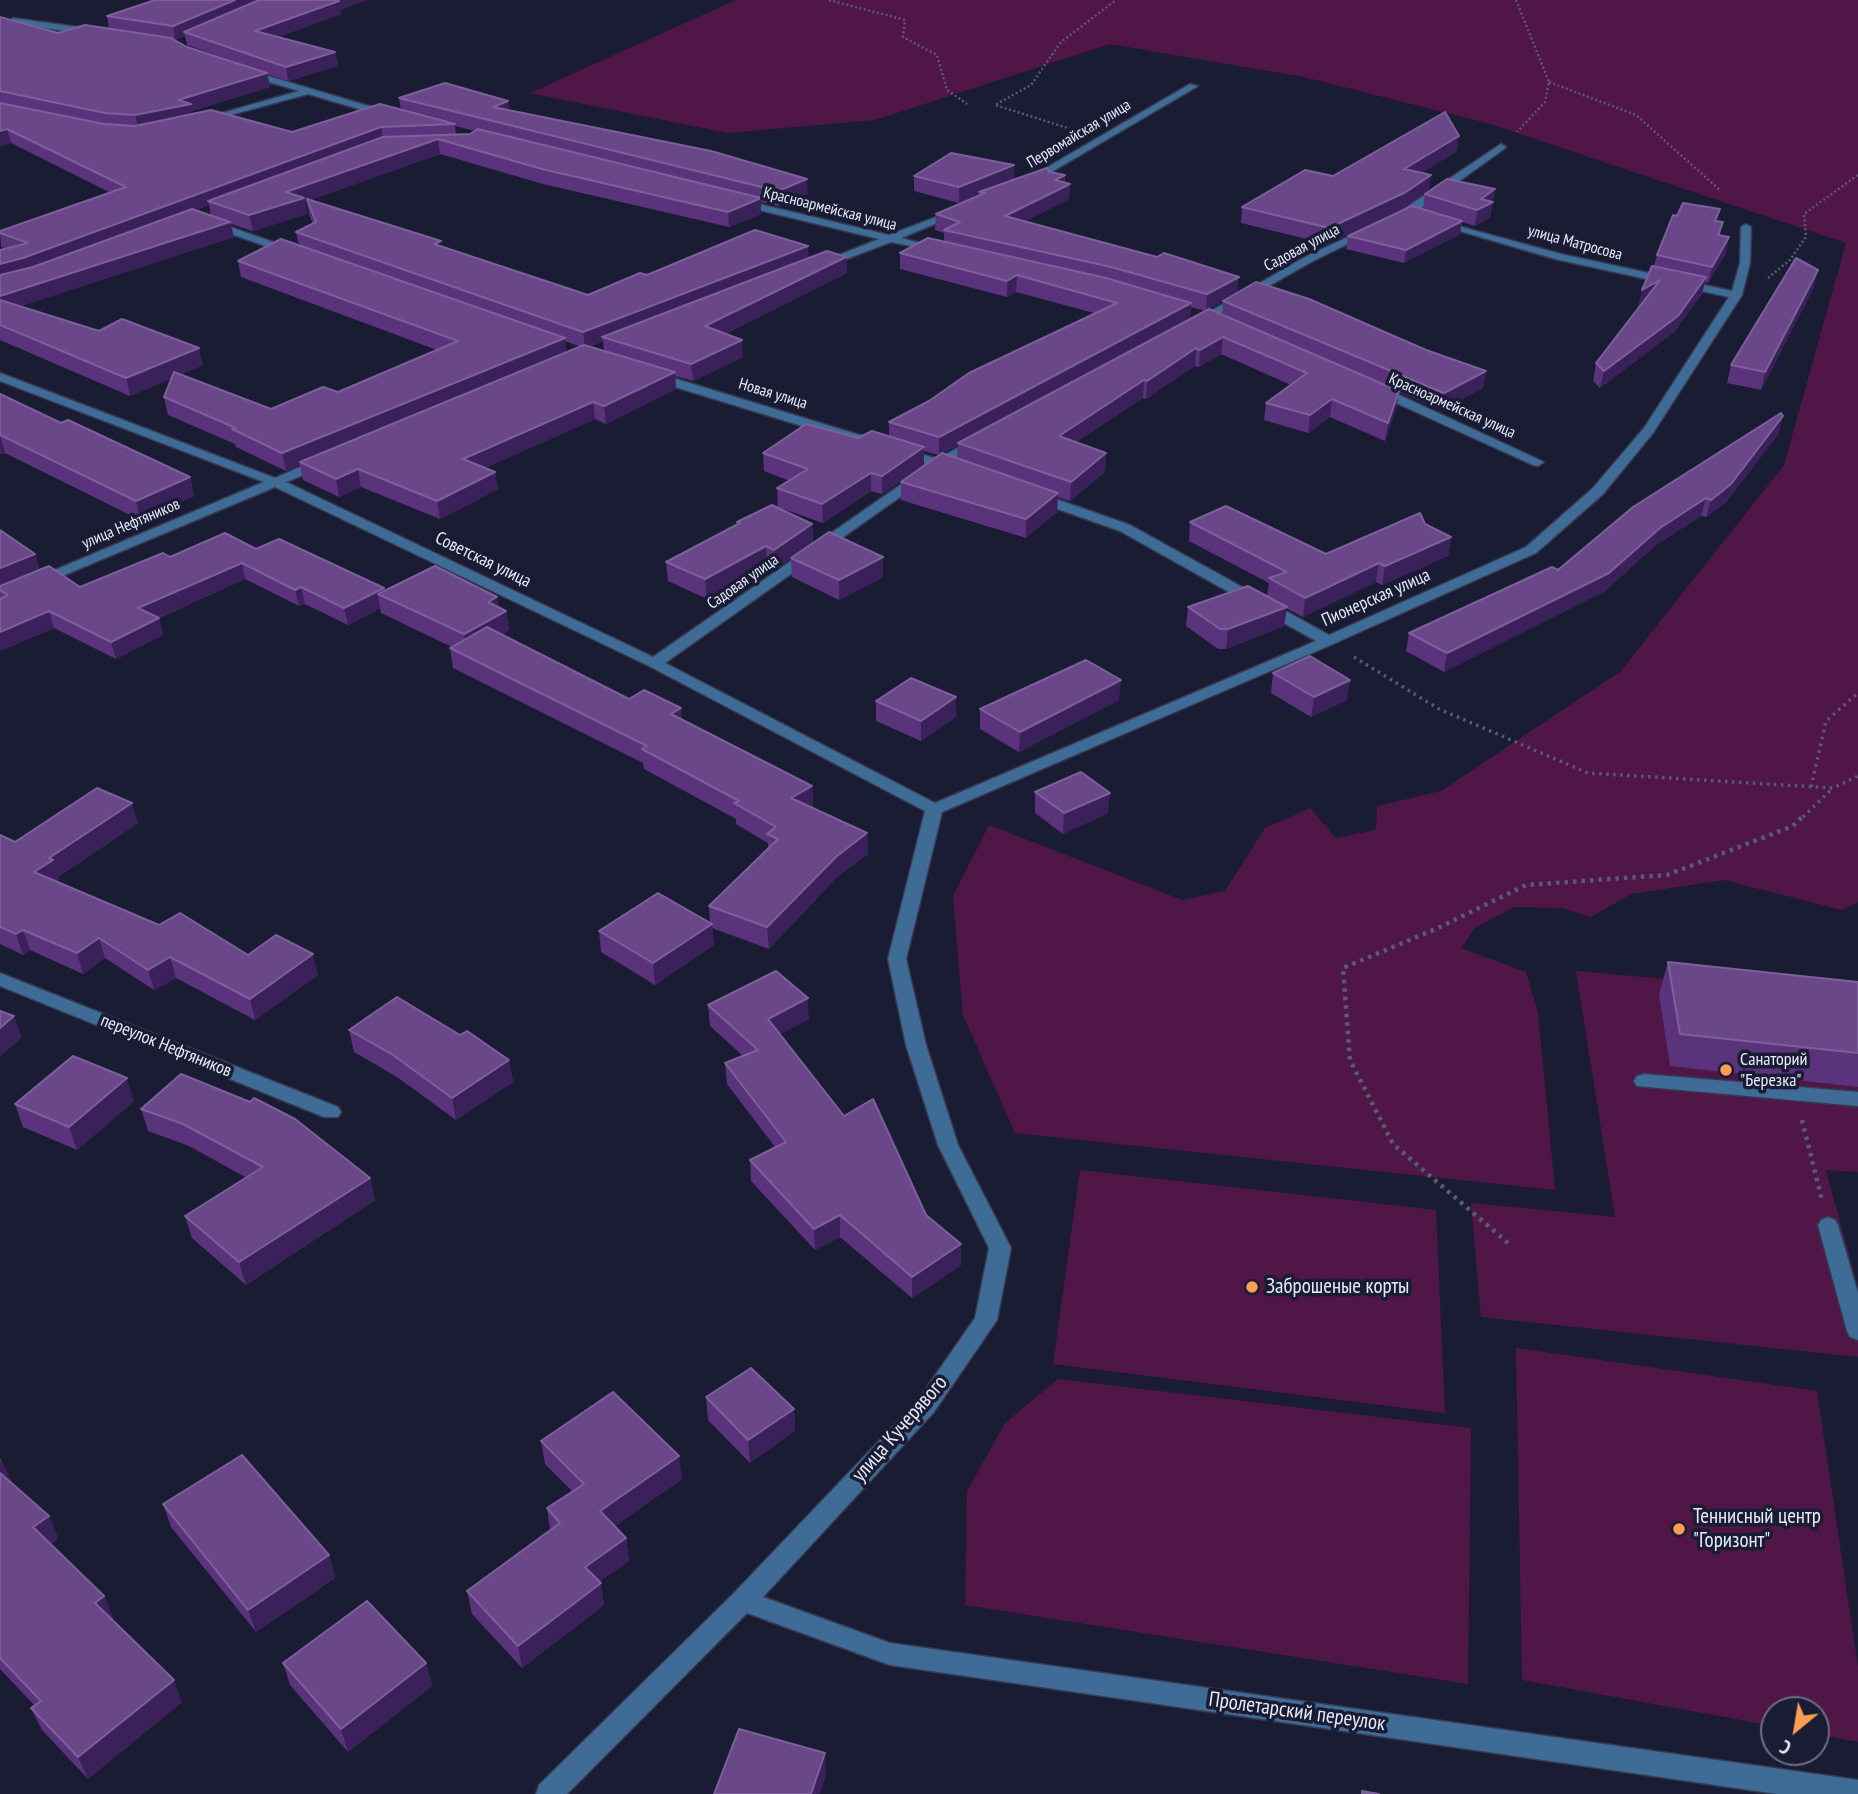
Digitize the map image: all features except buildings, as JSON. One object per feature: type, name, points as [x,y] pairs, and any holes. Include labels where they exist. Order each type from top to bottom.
[{"type":"street","points":[[13,21],[107,35]]},
{"type":"street","points":[[231,68],[407,120]]},
{"type":"street","name":"Первомайская улица","points":[[1012,189],[1034,179],[1099,138],[1193,86]]},
{"type":"street","points":[[194,123],[305,92]]},
{"type":"street","name":"Садовая улица","points":[[1181,331],[1309,259],[1415,214],[1501,147]]},
{"type":"street","name":"Красноармейская улица","points":[[727,200],[954,254]]},
{"type":"street","points":[[814,268],[966,209]]},
{"type":"street","points":[[192,216],[310,258]]},
{"type":"street","name":"улица Матросова","points":[[1434,220],[1559,257],[1737,290]]},
{"type":"street","points":[[1737,290],[1745,262],[1746,227]]},
{"type":"street","name":"Пионерская улица","points":[[934,810],[1328,641],[1531,550],[1598,491],[1649,430],[1737,290]]},
{"type":"street","name":"Новая улица","points":[[638,371],[965,472]]},
{"type":"street","name":"Советская улица","points":[[0,377],[275,482],[654,663],[934,810]]},
{"type":"street","name":"Красноармейская улица","points":[[1368,386],[1538,462]]},
{"type":"street","name":"Садовая улица","points":[[654,663],[940,463],[988,437]]},
{"type":"street","points":[[275,482],[327,461]]},
{"type":"street","name":"улица Нефтяников","points":[[0,598],[275,482]]},
{"type":"street","points":[[1026,494],[1125,528],[1328,641]]},
{"type":"street","name":"улица Кучерявого","points":[[550,1794],[744,1601],[926,1406],[986,1320],[1000,1248],[948,1145],[916,1045],[897,959],[934,810]]},
{"type":"street","name":"переулок Нефтяников","points":[[0,979],[331,1112]]},
{"type":"street","points":[[1644,1081],[1858,1099]]},
{"type":"street","points":[[1829,1224],[1852,1283],[1858,1331]]},
{"type":"street","name":"Пролетарский переулок","points":[[744,1601],[890,1654],[1858,1793]]},
{"type":"path","points":[[829,0],[905,20],[903,37],[937,55],[947,90],[967,104]]},
{"type":"path","points":[[1099,138],[995,105],[1031,85],[1061,42],[1116,0]]},
{"type":"path","points":[[1501,147],[1545,102],[1549,82],[1516,0]]},
{"type":"path","points":[[1549,82],[1636,114],[1721,191]]},
{"type":"path","points":[[1737,290],[1759,285],[1790,260],[1806,237],[1804,214],[1858,175]]},
{"type":"path","points":[[1328,641],[1439,709],[1588,774],[1833,788]]},
{"type":"path","points":[[1811,787],[1826,721],[1858,693]]},
{"type":"path","points":[[1508,1243],[1393,1144],[1350,1060],[1343,968],[1438,928],[1526,885],[1667,875],[1793,826],[1833,788],[1858,776]]},
{"type":"path","points":[[1796,1093],[1829,1224]]},
{"type":"shaded area","points":[[736,0],[1858,0],[1858,902],[1842,910],[1724,880],[1631,894],[1591,917],[1562,908],[1514,907],[1475,928],[1461,948],[1526,972],[1538,1013],[1555,1190],[1015,1133],[963,1015],[953,896],[989,825],[1182,900],[1225,891],[1265,828],[1310,808],[1336,838],[1376,830],[1377,806],[1441,791],[1621,671],[1784,465],[1846,243],[1487,123],[1304,77],[1110,44],[875,120],[727,133],[530,93]]},
{"type":"shaded area","points":[[1576,971],[1858,996],[1858,1172],[1826,1170],[1858,1288],[1858,1357],[1481,1317],[1471,1203],[1615,1217]]},
{"type":"shaded area","name":"Заброшеные корты","points":[[1080,1170],[1436,1210],[1445,1413],[1053,1364]]},
{"type":"shaded area","name":"Теннисный центр \"Горизонт\"","points":[[1516,1348],[1817,1391],[1858,1667],[1858,1742],[1830,1737],[1830,1696],[1760,1696],[1760,1723],[1522,1680]]},
{"type":"shaded area","points":[[1058,1379],[1471,1428],[1468,1684],[965,1605],[967,1491],[1005,1423]]},
{"type":"place","name":"Санаторий \"Березка\"","points":[[1726,1070]]},
{"type":"place","name":"Заброшеные корты","points":[[1252,1287]]},
{"type":"place","name":"Теннисный центр \"Горизонт\"","points":[[1679,1529]]}]
